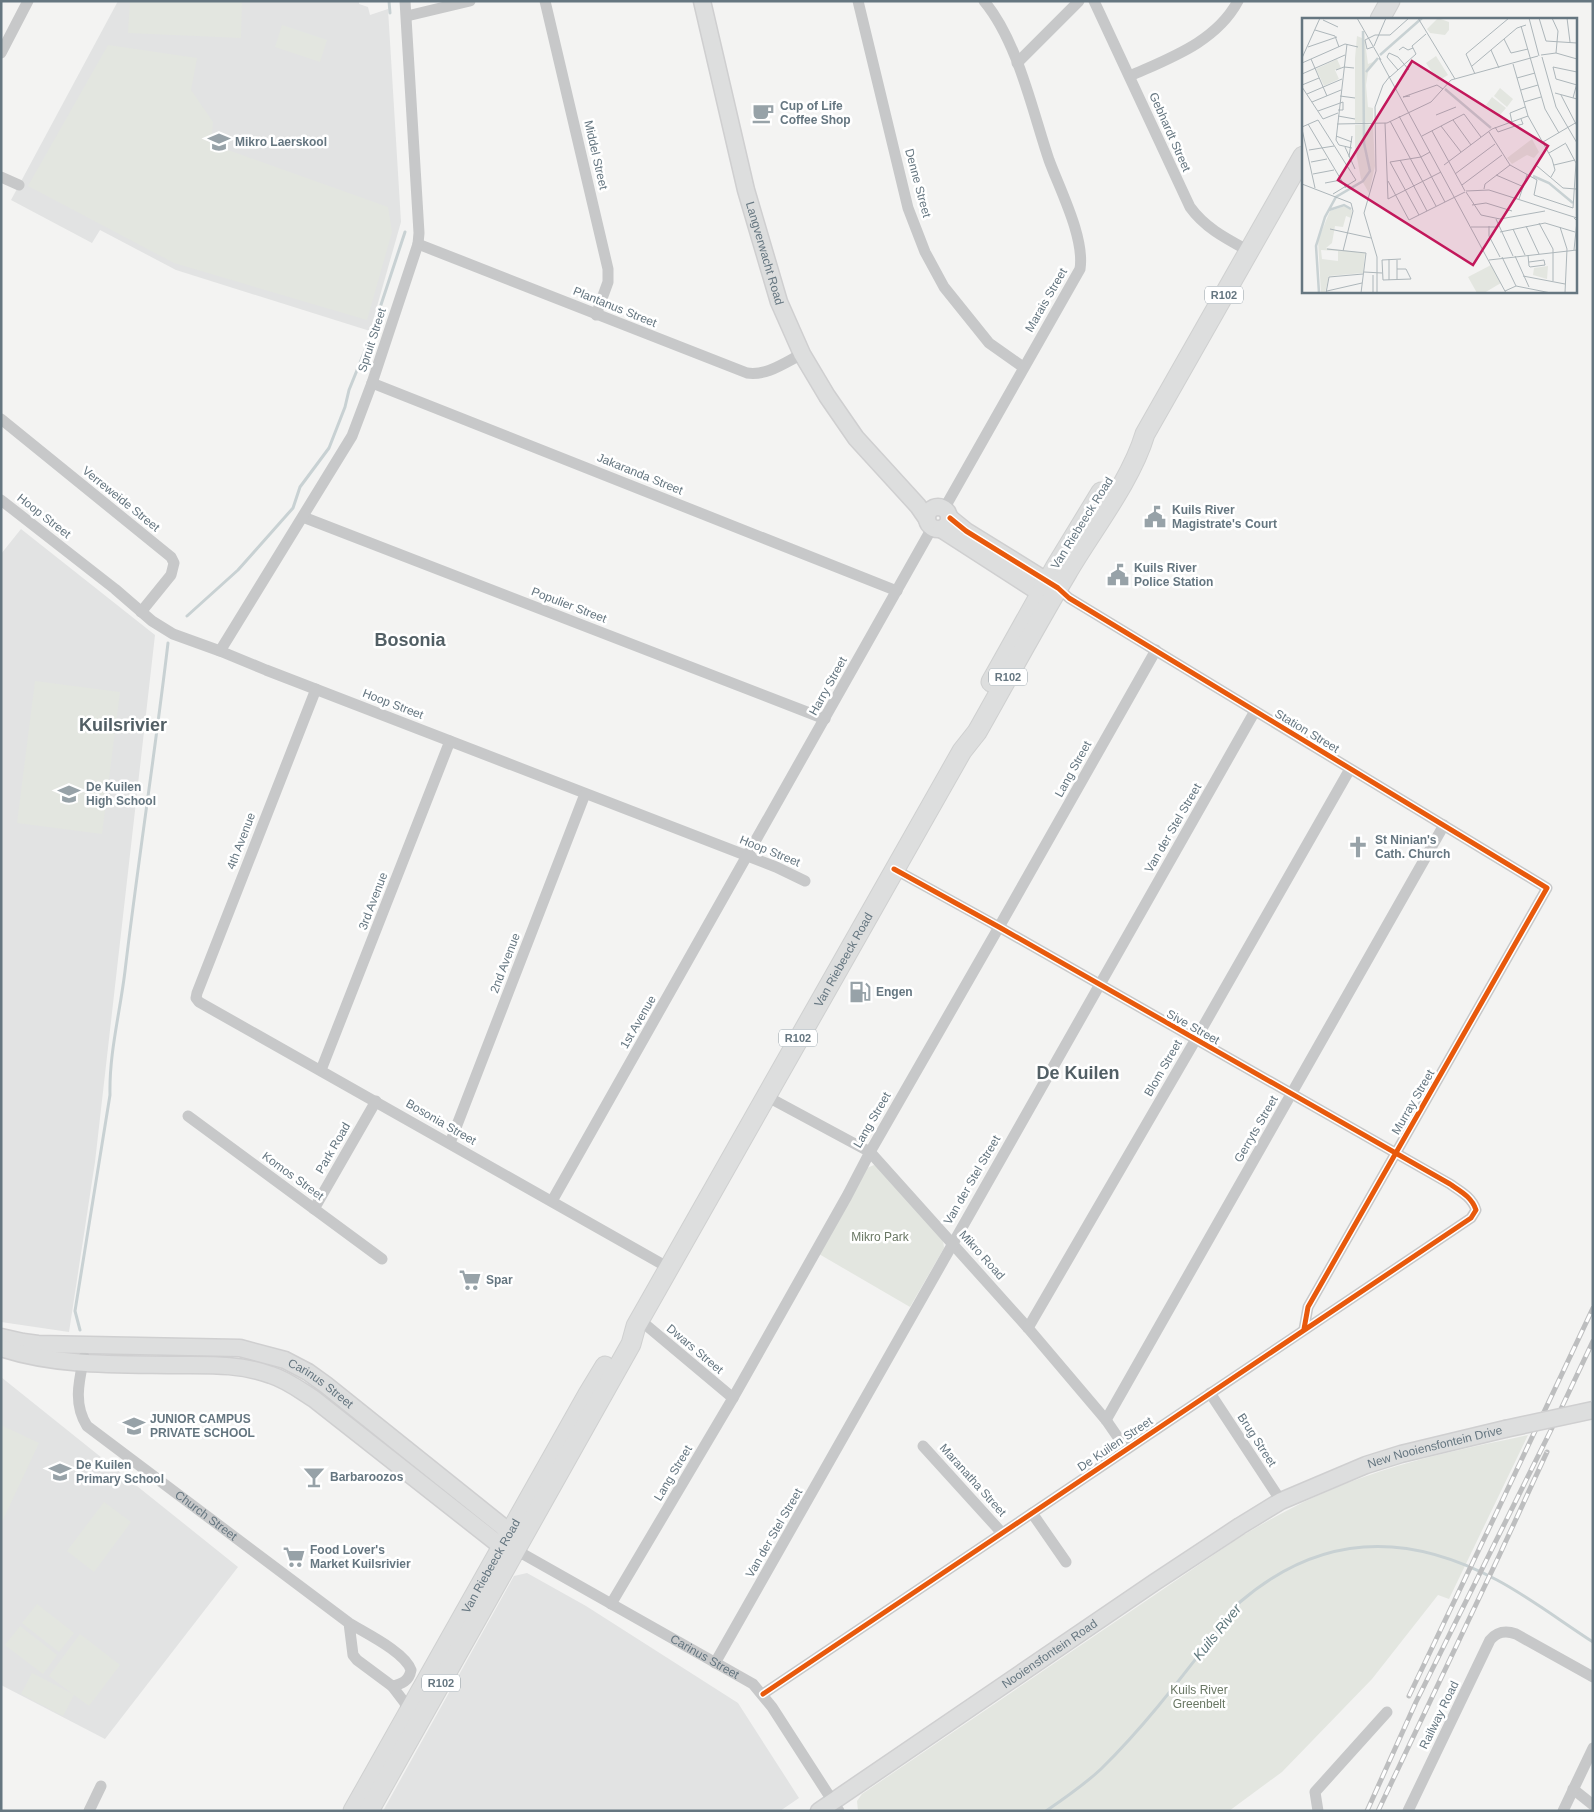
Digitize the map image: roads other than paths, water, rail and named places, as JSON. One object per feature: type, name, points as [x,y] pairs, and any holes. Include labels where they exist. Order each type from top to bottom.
[{"type":"main road","points":[[1381,18],[1390,1]]},
{"type":"main road","name":"Van Riebeeck Road","points":[[369,1811],[513,1547],[588,1394],[623,1338],[638,1323],[962,751],[963,736],[979,703],[1128,474],[1139,452],[1145,434],[1302,158]]},
{"type":"main road","name":"Van Riebeeck Road","points":[[353,1811],[407,1715],[513,1547]]},
{"type":"street","points":[[1,53],[28,1]]},
{"type":"street","name":"Spruit Street","points":[[220,651],[352,436],[372,383],[418,244],[419,233],[405,1]]},
{"type":"street","points":[[407,16],[470,1]]},
{"type":"street","name":"Middel Street","points":[[546,1],[608,269],[608,282],[596,315]]},
{"type":"street","name":"Langverwacht Road","points":[[702,1],[757,231],[779,302],[802,354],[827,396],[856,438],[890,476],[938,518],[1053,592]]},
{"type":"street","name":"Denne Street","points":[[858,1],[908,208],[925,252],[944,288],[990,343],[1023,367]]},
{"type":"street","name":"Marais Street","points":[[938,518],[1080,269],[1082,259],[1074,227],[1049,161],[1017,62],[1002,28],[984,1]]},
{"type":"street","points":[[1017,62],[1079,1]]},
{"type":"street","name":"Gebhardt Street","points":[[1094,1],[1190,207],[1198,218],[1218,234],[1249,251]]},
{"type":"street","points":[[1130,76],[1204,40],[1225,20],[1238,1]]},
{"type":"street","points":[[1,177],[19,185]]},
{"type":"street","name":"Plantanus Street","points":[[418,244],[747,373],[757,375],[768,372],[802,354]]},
{"type":"street","name":"Jakaranda Street","points":[[372,383],[897,591]]},
{"type":"street","name":"Verreweide Street","points":[[1,419],[171,557],[174,563],[171,575],[141,612]]},
{"type":"street","name":"Hoop Street","points":[[1,500],[114,589],[152,622],[173,634],[776,867],[805,881]]},
{"type":"street","name":"Populier Street","points":[[303,516],[825,720]]},
{"type":"street","name":"Harry Street","points":[[747,856],[938,518]]},
{"type":"street","name":"Station Street","points":[[1053,592],[1156,650],[1548,888]]},
{"type":"street","name":"Lang Street","points":[[612,1604],[733,1398],[870,1152],[1156,650]]},
{"type":"street","name":"4th Avenue","points":[[199,1002],[196,998],[197,993],[316,689]]},
{"type":"street","name":"Van der Stel Street","points":[[715,1663],[1255,711]]},
{"type":"street","name":"3rd Avenue","points":[[321,1070],[450,741]]},
{"type":"street","name":"Blom Street","points":[[1028,1328],[1350,769]]},
{"type":"street","name":"2nd Avenue","points":[[450,1143],[585,794]]},
{"type":"street","name":"Gerryts Street","points":[[1106,1420],[1444,825]]},
{"type":"street","name":"1st Avenue","points":[[552,1201],[747,856]]},
{"type":"street","name":"Sive Street","points":[[894,869],[1396,1153],[1465,1194],[1471,1200],[1476,1210]]},
{"type":"street","name":"Murray Street","points":[[1304,1330],[1308,1307],[1548,888]]},
{"type":"street","name":"Bosonia Street","points":[[199,1002],[669,1268]]},
{"type":"street","name":"Mikro Road","points":[[766,1096],[870,1152],[1028,1328],[1106,1420],[1126,1448]]},
{"type":"street","name":"Park Road","points":[[314,1209],[376,1101]]},
{"type":"street","name":"Komos Street","points":[[188,1116],[382,1259]]},
{"type":"street","name":"De Kuilen Street","points":[[763,1694],[1126,1448],[1471,1218],[1476,1210]]},
{"type":"street","name":"Dwars Street","points":[[638,1323],[733,1398]]},
{"type":"street","points":[[1,1337],[38,1344],[87,1346]]},
{"type":"street","name":"Carinus Street","points":[[87,1346],[240,1348],[269,1354],[290,1362],[308,1372],[333,1391],[513,1547]]},
{"type":"street","name":"Church Street","points":[[87,1346],[78,1397],[80,1413],[87,1426],[349,1623],[406,1661],[411,1670],[410,1675],[406,1681],[392,1686]]},
{"type":"street","points":[[1,1348],[36,1357],[83,1363]]},
{"type":"street","name":"Carinus Street","points":[[83,1363],[239,1366],[257,1370],[284,1380],[314,1399],[513,1547],[753,1684],[763,1694],[836,1806]]},
{"type":"street","name":"Brug Street","points":[[1210,1393],[1282,1502]]},
{"type":"street","name":"New Nooiensfontein Drive","points":[[1282,1502],[1366,1465],[1401,1454],[1593,1410]]},
{"type":"street","name":"Maranatha Street","points":[[923,1446],[1002,1533]]},
{"type":"street","name":"Nooiensfontein Road","points":[[819,1811],[836,1806],[1155,1582],[1240,1526],[1282,1502]]},
{"type":"street","points":[[1032,1513],[1066,1562]]},
{"type":"street","points":[[349,1623],[353,1655],[392,1686],[405,1703],[407,1715]]},
{"type":"street","name":"Railway Road","points":[[1408,1811],[1490,1640],[1498,1634],[1507,1632],[1516,1634],[1593,1677]]},
{"type":"street","points":[[1318,1811],[1316,1792],[1387,1712]]},
{"type":"street","points":[[1563,1811],[1593,1748]]},
{"type":"street","points":[[89,1811],[101,1786]]},
{"type":"street","points":[[1573,1789],[1593,1805]]},
{"type":"waterway","points":[[389,1],[390,13]]},
{"type":"waterway","points":[[187,616],[238,570],[293,508],[300,487],[329,448],[345,407],[349,390],[370,338],[405,232]]},
{"type":"waterway","points":[[80,1330],[75,1311],[110,1095],[113,1048],[123,987],[168,643]]},
{"type":"waterway","name":"Kuils River","points":[[1046,1811],[1088,1780],[1120,1750],[1173,1688],[1240,1602],[1270,1579],[1301,1563],[1332,1552],[1364,1547],[1397,1547],[1430,1553],[1463,1564],[1509,1587],[1593,1642]]},
{"type":"railway","points":[[1409,1696],[1593,1308]]},
{"type":"railway","points":[[1367,1811],[1416,1702],[1593,1341]]},
{"type":"railway","points":[[1378,1811],[1547,1452]]},
{"type":"place","name":"Cup of Life Coffee Shop","points":[[763,113]]},
{"type":"place","name":"Mikro Laerskool","points":[[219,142]]},
{"type":"place","name":"Kuils River Magistrate's Court","points":[[1155,517]]},
{"type":"place","name":"Kuils River Police Station","points":[[1118,575]]},
{"type":"place","name":"De Kuilen High School","points":[[69,794]]},
{"type":"place","name":"St Ninian's Cath. Church","points":[[1358,847]]},
{"type":"place","name":"Engen","points":[[860,992]]},
{"type":"place","name":"Spar","points":[[470,1280]]},
{"type":"place","name":"JUNIOR CAMPUS PRIVATE SCHOOL","points":[[134,1426]]},
{"type":"place","name":"De Kuilen Primary School","points":[[60,1472]]},
{"type":"place","name":"Barbaroozos","points":[[314,1477]]},
{"type":"place","name":"Food Lover's Market Kuilsrivier","points":[[294,1557]]},
{"type":"district","name":"Bosonia","points":[[410,640]]},
{"type":"district","name":"Kuilsrivier","points":[[123,725]]},
{"type":"district","name":"De Kuilen","points":[[1078,1073]]},
{"type":"park label","name":"Mikro Park","points":[[880,1237]]},
{"type":"park label","name":"Kuils River Greenbelt","points":[[1199,1697]]}]
